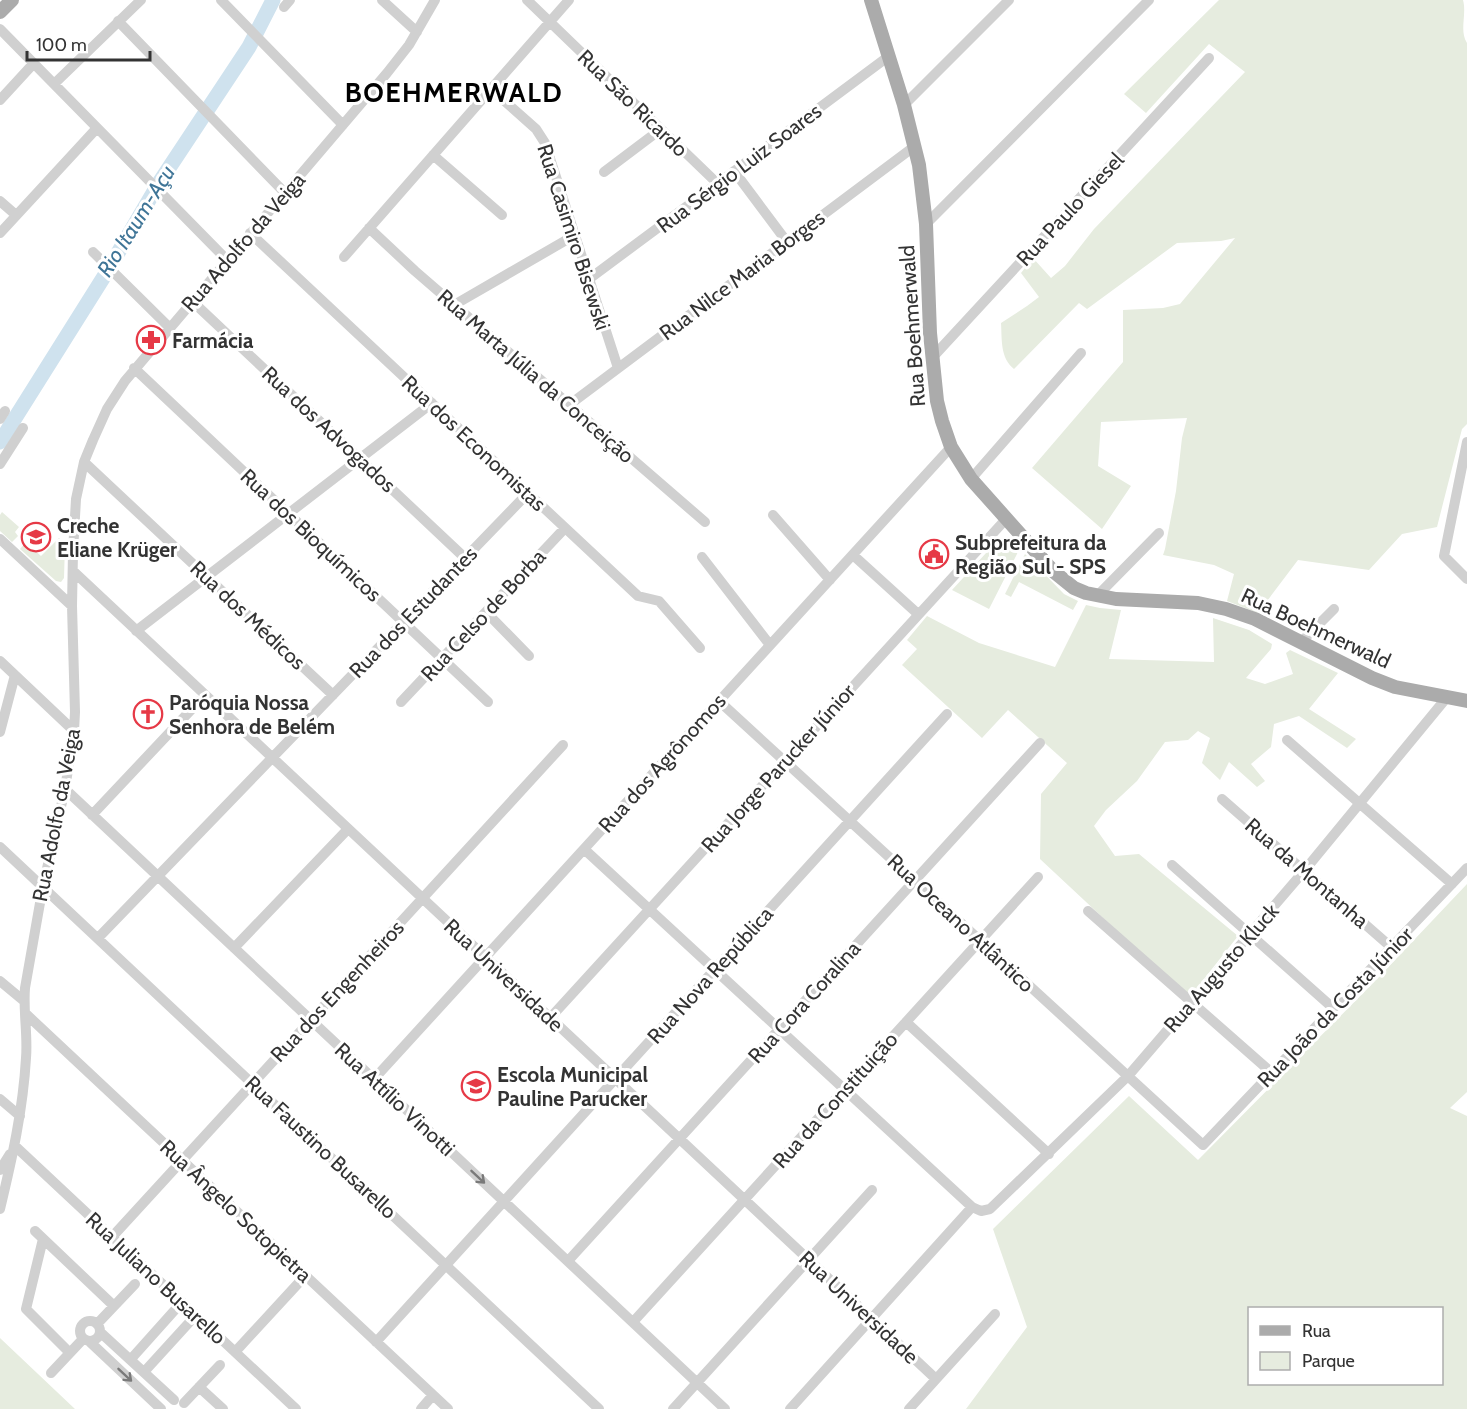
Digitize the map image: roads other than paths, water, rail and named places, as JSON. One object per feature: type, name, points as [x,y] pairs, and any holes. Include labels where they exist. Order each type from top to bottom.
[{"type":"main road","points":[[0,12],[12,0]]},
{"type":"main road","name":"Rua Boehmerwald","points":[[871,0],[915,146],[926,224],[931,359],[937,401],[951,447],[971,479],[1063,580],[1074,588],[1097,597],[1198,603],[1241,613],[1372,678],[1395,687],[1467,701]]},
{"type":"street","points":[[54,84],[141,0]]},
{"type":"street","points":[[221,0],[343,125]]},
{"type":"street","points":[[382,0],[417,32]]},
{"type":"street","name":"Rua Adolfo da Veiga","points":[[0,1209],[15,1146],[27,1056],[24,1001],[26,980],[43,886],[65,789],[74,731],[72,571],[76,499],[84,462],[107,409],[124,381],[394,65],[417,32],[435,0]]},
{"type":"street","name":"Rua São Ricardo","points":[[527,0],[717,184]]},
{"type":"street","points":[[344,257],[569,0]]},
{"type":"street","points":[[904,105],[1009,0]]},
{"type":"street","points":[[926,224],[1149,0]]},
{"type":"street","points":[[118,21],[285,193]]},
{"type":"street","points":[[0,29],[227,260]]},
{"type":"street","name":"Rua Sérgio Luiz Soares","points":[[589,279],[889,56]]},
{"type":"street","name":"Rua Paulo Giesel","points":[[931,359],[1209,58]]},
{"type":"street","points":[[0,100],[34,63]]},
{"type":"street","name":"Rua Casimiro Bisewski","points":[[491,89],[543,138],[618,368]]},
{"type":"street","points":[[0,232],[97,128]]},
{"type":"street","points":[[604,172],[661,129]]},
{"type":"street","name":"Rua Nilce Maria Borges","points":[[569,405],[915,146]]},
{"type":"street","points":[[433,155],[502,215]]},
{"type":"street","points":[[734,171],[787,242]]},
{"type":"street","points":[[0,201],[16,215]]},
{"type":"street","name":"Rua Marta Júlia da Conceição","points":[[369,228],[454,305],[705,522]]},
{"type":"street","name":"Rua dos Economistas","points":[[250,233],[638,596],[659,601],[700,648]]},
{"type":"street","points":[[454,305],[575,235]]},
{"type":"street","points":[[93,252],[169,327]]},
{"type":"street","name":"Rua dos Advogados","points":[[192,301],[465,558]]},
{"type":"street","points":[[971,479],[1081,353]]},
{"type":"street","name":"Rua dos Bioquímicos","points":[[134,368],[488,702]]},
{"type":"street","points":[[136,631],[432,403]]},
{"type":"street","points":[[0,464],[23,428]]},
{"type":"street","points":[[1467,442],[1463,478],[1444,556],[1467,579]]},
{"type":"street","name":"Rua dos Agrônomos","points":[[374,1079],[951,447]]},
{"type":"street","name":"Rua dos Médicos","points":[[84,462],[333,695]]},
{"type":"street","name":"Rua dos Estudantes","points":[[98,938],[528,493]]},
{"type":"street","points":[[773,514],[830,580]]},
{"type":"street","name":"Rua Jorge Parucker Júnior","points":[[550,1018],[1006,519]]},
{"type":"street","name":"Rua Celso de Borba","points":[[400,702],[565,528]]},
{"type":"street","points":[[1097,597],[1160,533]]},
{"type":"street","points":[[0,539],[72,606]]},
{"type":"street","points":[[853,555],[918,614]]},
{"type":"street","points":[[702,557],[770,645]]},
{"type":"street","name":"Rua Universidade","points":[[72,571],[936,1379]]},
{"type":"street","points":[[1301,642],[1334,609]]},
{"type":"street","points":[[486,612],[529,656]]},
{"type":"street","points":[[0,661],[74,731]]},
{"type":"street","points":[[0,732],[15,675]]},
{"type":"street","points":[[92,815],[205,695]]},
{"type":"street","name":"Rua Augusto Kluck","points":[[972,1206],[981,1211],[990,1209],[1128,1076],[1251,934],[1448,696]]},
{"type":"street","name":"Rua Oceano Atlântico","points":[[719,701],[1203,1145]]},
{"type":"street","name":"Rua Nova República","points":[[376,1342],[947,714]]},
{"type":"street","points":[[1287,740],[1452,884]]},
{"type":"street","name":"Rua Cora Coralina","points":[[568,1262],[1040,743]]},
{"type":"street","name":"Rua dos Engenheiros","points":[[112,1237],[563,745]]},
{"type":"street","name":"Rua Attílio Vinotti","points":[[65,789],[725,1409]]},
{"type":"street","name":"Rua da Montanha","points":[[1222,800],[1392,947]]},
{"type":"street","points":[[234,948],[348,829]]},
{"type":"street","name":"Rua Faustino Busarello","points":[[0,847],[599,1409]]},
{"type":"street","points":[[584,849],[972,1206],[790,1409]]},
{"type":"street","points":[[1172,865],[1333,1008]]},
{"type":"street","name":"Rua João da Costa Júnior","points":[[1203,1145],[1467,868]]},
{"type":"street","name":"Rua da Constituição","points":[[633,1322],[1038,877]]},
{"type":"street","points":[[1088,911],[1272,1073]]},
{"type":"street","points":[[0,981],[24,1001]]},
{"type":"street","name":"Rua Ângelo Sotopietra","points":[[25,1013],[448,1409]]},
{"type":"street","points":[[906,1022],[1049,1154]]},
{"type":"street","points":[[0,1099],[20,1116]]},
{"type":"street","points":[[0,1170],[15,1146]]},
{"type":"street","name":"Rua Juliano Busarello","points":[[15,1146],[296,1409]]},
{"type":"street","points":[[673,1409],[872,1190]]},
{"type":"street","points":[[70,1353],[26,1309],[39,1235],[114,1306]]},
{"type":"street","points":[[235,1352],[305,1276]]},
{"type":"street","points":[[51,1373],[86,1340],[96,1340],[98,1328],[114,1306],[135,1284]]},
{"type":"street","points":[[131,1359],[182,1302]]},
{"type":"street","points":[[909,1409],[995,1314]]},
{"type":"street","points":[[144,1372],[196,1315]]},
{"type":"street","points":[[161,1409],[86,1340],[80,1333],[84,1323],[90,1321],[182,1404]]},
{"type":"street","points":[[166,1409],[168,1404],[182,1404],[220,1365]]},
{"type":"street","points":[[199,1387],[222,1409]]},
{"type":"street","points":[[421,1409],[433,1395]]},
{"type":"waterway","name":"Rio Itaum-Açu","points":[[0,442],[105,275],[159,183],[249,47],[273,0]]},
{"type":"place","name":"Farmácia","points":[[151,340]]},
{"type":"place","name":"Creche Eliane Krüger","points":[[36,537]]},
{"type":"place","name":"Subprefeitura da Região Sul - SPS","points":[[934,554]]},
{"type":"place","name":"Paróquia Nossa Senhora de Belém","points":[[148,714]]},
{"type":"place","name":"Escola Municipal Pauline Parucker","points":[[476,1086]]},
{"type":"district","name":"BOEHMERWALD","points":[[454,92]]}]
